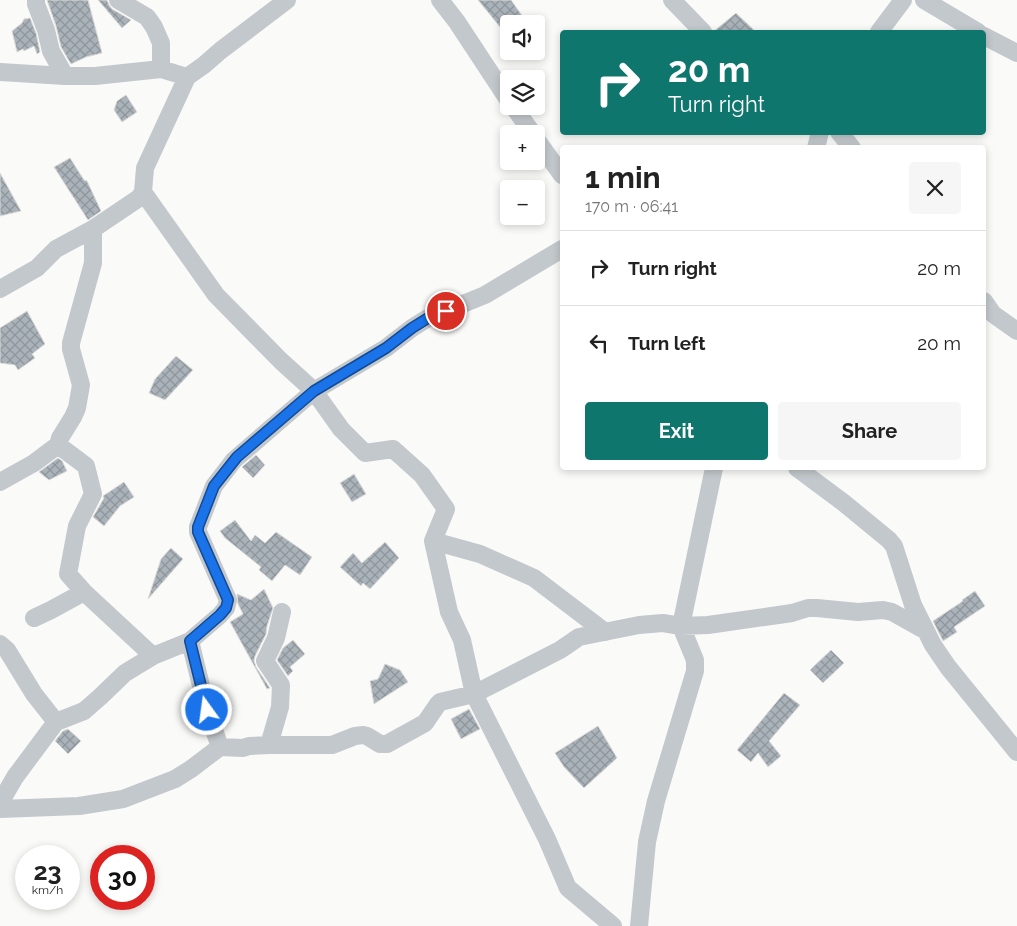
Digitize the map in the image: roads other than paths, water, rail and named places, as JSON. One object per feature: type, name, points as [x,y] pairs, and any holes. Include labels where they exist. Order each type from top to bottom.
[{"type":"street","points":[[36,0],[52,51],[65,76]]},
{"type":"street","points":[[118,0],[147,16],[154,27],[161,43],[161,69]]},
{"type":"street","points":[[0,289],[37,268],[56,249],[93,229],[139,198],[143,192],[146,168],[187,77],[204,65],[271,6],[287,0]]},
{"type":"street","points":[[440,0],[457,22],[500,87]]},
{"type":"street","points":[[672,0],[701,30]]},
{"type":"street","points":[[880,30],[903,0]]},
{"type":"street","points":[[924,0],[975,30]]},
{"type":"street","points":[[986,37],[1017,53]]},
{"type":"street","points":[[0,72],[95,76],[161,69],[187,77]]},
{"type":"street","points":[[841,135],[849,145]]},
{"type":"street","points":[[545,151],[560,172]]},
{"type":"street","points":[[143,192],[216,295],[314,391],[341,429],[365,453],[392,449],[422,475],[446,509],[433,541],[449,612],[462,640],[474,694],[547,839],[568,888],[613,926]]},
{"type":"street","points":[[0,482],[34,463],[58,445],[60,438],[73,417],[81,385],[71,343],[94,263],[93,229]]},
{"type":"street","points":[[0,803],[5,781],[56,722],[84,711],[125,673],[153,656],[190,641],[226,608],[228,600],[198,532],[198,527],[212,490],[237,457],[314,391],[386,348],[412,328],[428,318],[485,295],[560,250]]},
{"type":"street","points":[[986,304],[993,314],[1017,331]]},
{"type":"street","points":[[58,445],[86,466],[93,494],[77,526],[68,574],[84,592],[153,656]]},
{"type":"street","points":[[640,926],[647,842],[656,801],[695,671],[695,660],[681,626],[714,470]]},
{"type":"street","points":[[800,470],[844,503],[894,546],[913,605],[933,645],[942,660],[1017,752]]},
{"type":"street","points":[[433,541],[480,554],[534,578],[605,632]]},
{"type":"street","points":[[34,618],[84,592]]},
{"type":"street","points":[[0,809],[79,806],[123,799],[175,779],[220,747],[243,748],[269,744],[332,745],[355,736],[363,735],[380,744],[387,744],[425,723],[440,702],[474,694],[560,650],[579,638],[639,625],[663,623],[681,626],[708,625],[817,608],[848,611],[883,610],[892,612],[926,631]]},
{"type":"street","points":[[269,744],[280,707],[281,685],[265,661],[276,638],[282,612]]},
{"type":"street","points":[[190,641],[207,710],[220,747]]},
{"type":"street","points":[[0,644],[7,650],[34,694],[56,722]]}]
